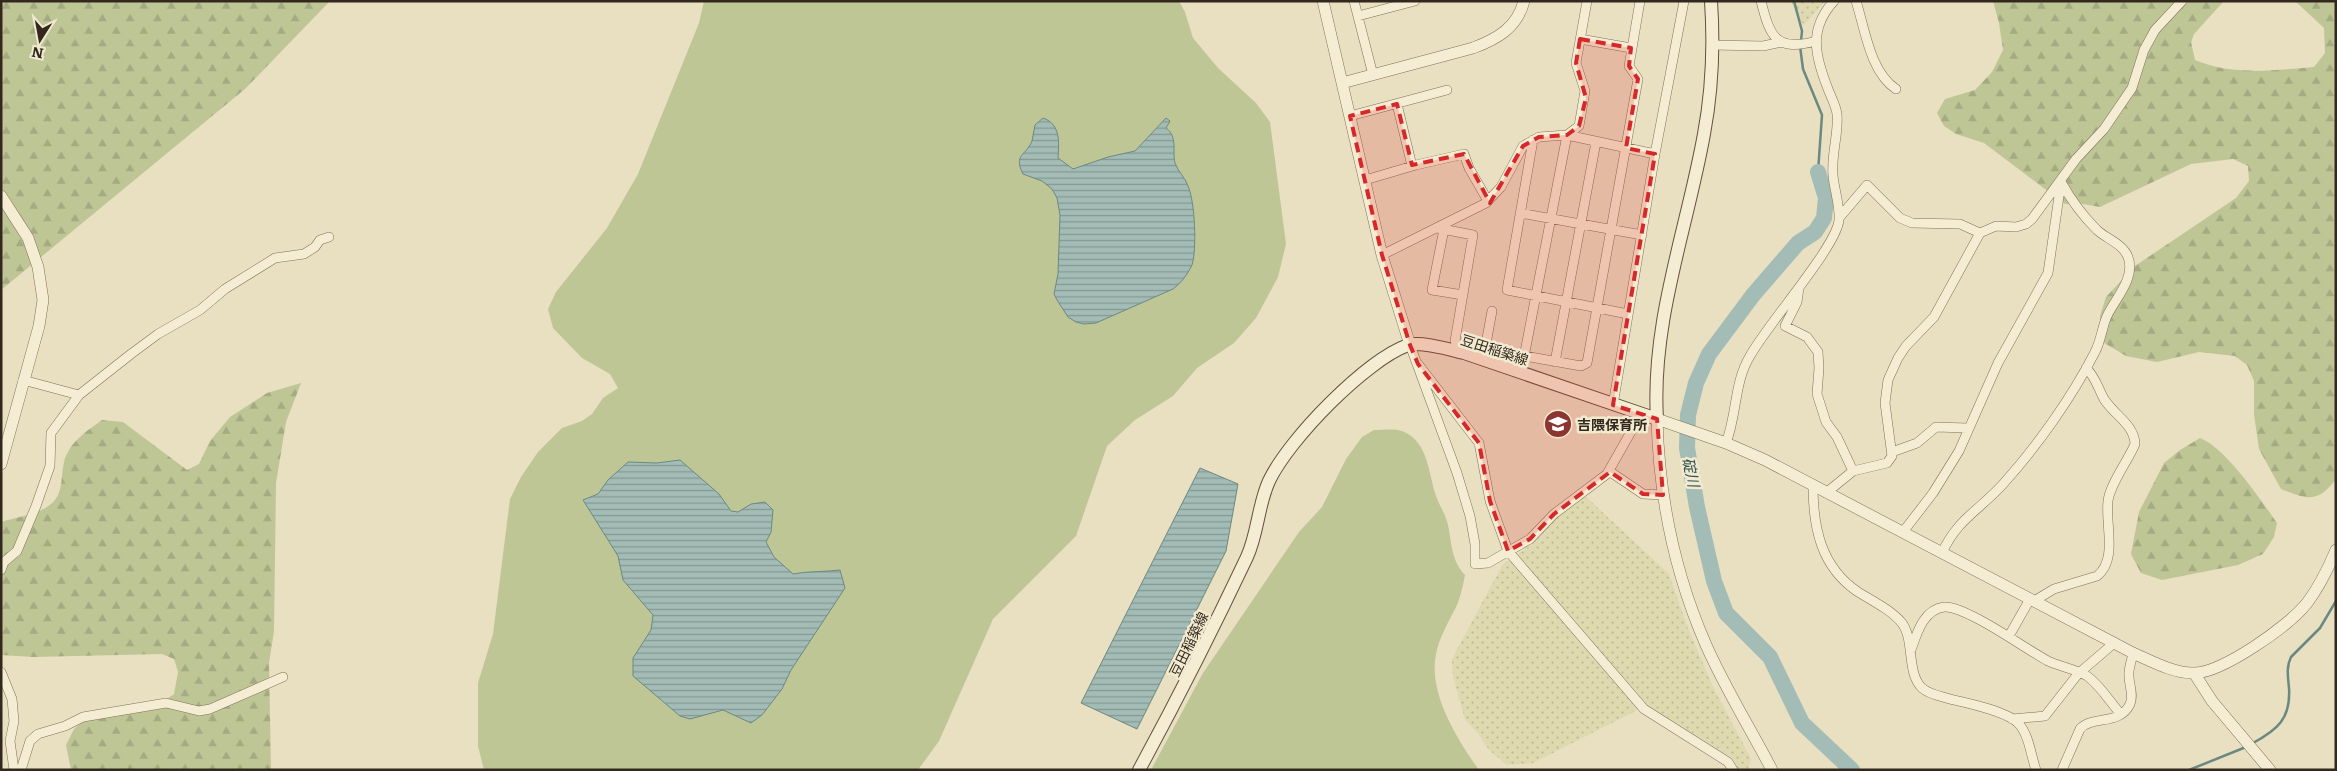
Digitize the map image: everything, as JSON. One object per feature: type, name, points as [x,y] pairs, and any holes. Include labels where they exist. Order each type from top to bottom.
[{"type":"main road","points":[[1657,420],[1656,396],[1664,317],[1704,133],[1712,45],[1711,1]]},
{"type":"main road","name":"豆田稲築線","points":[[1139,770],[1176,701],[1248,554],[1259,509],[1269,481],[1285,452],[1362,373],[1384,358],[1410,344],[1455,347],[1657,420]]},
{"type":"street","points":[[1323,1],[1382,255],[1410,344],[1457,473],[1470,516],[1475,544],[1475,564],[1488,563],[1530,539],[1554,514],[1609,471],[1641,414]]},
{"type":"street","points":[[1354,1],[1373,74]]},
{"type":"street","points":[[1358,16],[1415,1]]},
{"type":"street","points":[[1342,83],[1490,42],[1512,26],[1519,16],[1524,1]]},
{"type":"street","points":[[1524,357],[1567,135],[1579,126],[1586,98],[1576,63],[1587,1]]},
{"type":"street","points":[[1440,228],[1473,235],[1455,347],[1485,349],[1585,366],[1638,79],[1628,66],[1640,1]]},
{"type":"street","points":[[1613,405],[1655,154],[1684,1]]},
{"type":"street","points":[[1761,1],[1770,32],[1782,42],[1798,46],[1816,41]]},
{"type":"street","points":[[1726,443],[1735,414],[1740,377],[1748,359],[1823,252],[1838,227],[1839,218],[1833,174],[1833,151],[1837,114],[1822,75],[1816,41],[1818,25],[1834,1]]},
{"type":"street","points":[[1856,1],[1875,64],[1889,84],[1896,89]]},
{"type":"street","points":[[1826,493],[1854,471],[1887,463],[1892,456],[1885,403],[1888,380],[1906,346],[1934,317],[1980,232],[1996,226],[2016,227],[2026,224],[2061,182],[2076,159],[2104,129],[2132,88],[2144,50],[2155,30],[2182,1]]},
{"type":"street","points":[[1580,39],[1631,48]]},
{"type":"street","points":[[1712,45],[1763,46],[1782,42]]},
{"type":"street","points":[[1350,116],[1447,90]]},
{"type":"street","points":[[1397,104],[1412,166]]},
{"type":"street","points":[[1382,255],[1440,228],[1488,201],[1501,187],[1523,146],[1539,137],[1567,135],[1655,154]]},
{"type":"street","points":[[1533,140],[1507,290],[1628,314]]},
{"type":"street","points":[[1555,362],[1596,142]]},
{"type":"street","points":[[1365,180],[1412,166],[1464,154],[1469,168],[1488,201]]},
{"type":"street","points":[[1942,553],[1957,526],[2004,483],[2048,427],[2096,350],[2107,317],[2125,284],[2130,264],[2128,256],[2121,248],[2099,232],[2081,213],[2061,182]]},
{"type":"street","points":[[1903,532],[1959,451],[1998,363],[2048,273],[2061,182]]},
{"type":"street","points":[[1839,218],[1867,185],[1900,218],[1912,223],[1960,224],[1980,232]]},
{"type":"street","points":[[1,196],[28,238],[38,267],[43,300],[39,326],[1,464]]},
{"type":"street","points":[[1520,213],[1642,235]]},
{"type":"street","points":[[1440,228],[1432,290],[1463,294]]},
{"type":"street","points":[[1,570],[4,562],[18,551],[36,506],[50,466],[51,433],[79,395],[158,334],[200,310],[225,289],[275,258],[304,254],[315,247],[320,240],[329,237]]},
{"type":"street","points":[[1800,284],[1797,302],[1785,326],[1807,337],[1818,352],[1820,368],[1817,394],[1826,422],[1838,437],[1854,471]]},
{"type":"street","points":[[1485,349],[1492,311]]},
{"type":"street","points":[[1418,364],[1479,443],[1490,502],[1508,550],[1644,709],[1728,762],[1733,770]]},
{"type":"street","points":[[2009,636],[2032,600],[2054,589],[2097,576],[2106,566],[2109,496],[2135,444],[2132,430],[2105,400],[2086,368]]},
{"type":"street","points":[[23,380],[79,395]]},
{"type":"street","points":[[1772,770],[1707,646],[1691,608],[1678,562],[1663,495],[1658,459],[1657,420],[1726,443],[1813,485],[2133,653],[2167,667],[2194,673],[2224,664],[2286,624],[2306,604],[2327,572],[2336,550]]},
{"type":"street","points":[[1892,452],[1917,443],[1936,427],[1968,428]]},
{"type":"street","points":[[1609,471],[1643,494],[1663,495]]},
{"type":"street","points":[[1813,485],[1813,507],[1816,525],[1825,553],[1834,572],[1844,582],[1889,612],[1902,624],[1908,637],[1915,673],[1921,687],[1929,693],[1979,706],[2011,719],[2018,724],[2026,738],[2036,770]]},
{"type":"street","points":[[1910,652],[1924,618],[1945,607],[1975,618],[2009,636],[2050,662],[2080,673],[2093,681],[2120,713]]},
{"type":"street","points":[[2011,719],[2045,716],[2080,673],[2114,643]]},
{"type":"street","points":[[2062,770],[2084,724],[2090,721],[2106,721],[2130,705],[2132,698],[2128,674],[2133,653]]},
{"type":"street","points":[[1,672],[12,699],[14,720],[10,741],[14,770]]},
{"type":"street","points":[[2194,673],[2212,701],[2270,770]]},
{"type":"street","points":[[21,770],[30,741],[38,734],[65,726],[83,716],[166,703],[187,710],[199,711],[210,709],[283,677]]},
{"type":"highlighted area","points":[[1580,39],[1631,48],[1629,66],[1638,79],[1626,148],[1655,154],[1613,405],[1657,419],[1663,495],[1643,494],[1610,472],[1554,514],[1530,539],[1508,551],[1490,501],[1479,443],[1418,364],[1410,345],[1382,255],[1350,116],[1397,104],[1412,165],[1464,154],[1490,203],[1523,146],[1539,137],[1567,135],[1579,126],[1586,98],[1576,63]]},
{"type":"shaded area","points":[[1791,1],[1825,1],[1804,25],[1796,15]]},
{"type":"shaded area","points":[[1585,496],[1669,574],[1687,626],[1713,687],[1751,759],[1748,770],[1738,770],[1733,758],[1647,705],[1533,763],[1507,765],[1489,750],[1478,733],[1465,720],[1453,676],[1452,659],[1503,564],[1531,545],[1553,520]]},
{"type":"green space","points":[[1,1],[330,1],[245,89],[1,290]]},
{"type":"green space","points":[[704,1],[1179,1],[1185,12],[1193,38],[1218,68],[1256,103],[1270,122],[1286,244],[1278,277],[1256,318],[1234,343],[1197,368],[1173,396],[1135,420],[1107,446],[1076,536],[993,619],[939,741],[918,770],[484,770],[478,746],[478,683],[493,634],[510,499],[521,477],[538,452],[562,428],[582,421],[592,414],[603,398],[618,388],[610,374],[582,358],[553,328],[548,309],[556,292],[607,228],[638,174],[699,23]]},
{"type":"green space","points":[[1993,1],[2224,1],[2194,34],[2191,42],[2195,60],[2224,68],[2254,71],[2314,67],[2325,53],[2324,28],[2295,1],[2336,1],[2336,479],[2323,493],[2317,496],[2305,497],[2281,489],[2259,449],[2254,414],[2254,381],[2247,365],[2235,356],[2199,352],[2157,362],[2126,356],[2101,341],[2100,316],[2106,297],[2135,266],[2236,198],[2249,181],[2248,166],[2233,159],[2191,164],[2100,207],[2077,203],[2065,204],[1984,143],[1956,134],[1944,126],[1937,113],[1945,99],[1975,90],[1992,72],[2003,50]]},
{"type":"green space","points":[[301,383],[286,422],[276,483],[274,631],[269,663],[271,770],[71,770],[66,745],[74,729],[90,715],[164,701],[174,694],[178,672],[174,659],[162,654],[33,657],[1,655],[1,522],[37,512],[55,500],[61,487],[66,455],[79,438],[102,420],[123,422],[187,470],[199,464],[210,441],[230,417],[267,393]]},
{"type":"green space","points":[[1374,430],[1398,430],[1415,439],[1421,447],[1428,464],[1436,497],[1447,521],[1451,545],[1457,564],[1465,575],[1457,605],[1437,648],[1436,684],[1446,715],[1479,770],[1151,770],[1203,673],[1299,532],[1322,507],[1346,459],[1362,437]]},
{"type":"green space","points":[[2200,438],[2221,452],[2252,488],[2277,523],[2274,537],[2263,554],[2238,565],[2162,580],[2141,573],[2131,554],[2139,512],[2164,463],[2180,450]]},
{"type":"water","points":[[1043,118],[1049,121],[1056,129],[1058,135],[1058,158],[1073,169],[1108,157],[1135,151],[1166,118],[1170,121],[1166,128],[1172,135],[1175,163],[1187,183],[1190,193],[1194,214],[1195,237],[1192,265],[1184,278],[1173,289],[1096,323],[1084,324],[1068,317],[1054,294],[1058,274],[1060,215],[1057,198],[1052,189],[1042,181],[1023,174],[1019,163],[1032,141],[1035,125]]},
{"type":"water","points":[[680,460],[719,494],[731,511],[738,512],[751,504],[765,502],[773,510],[771,532],[766,542],[774,557],[793,574],[840,570],[845,588],[791,670],[782,689],[762,715],[751,723],[723,710],[690,719],[680,716],[633,676],[633,658],[651,630],[653,615],[623,580],[618,556],[583,500],[598,494],[608,480],[628,462],[657,463]]},
{"type":"water","points":[[1200,468],[1238,484],[1226,551],[1137,729],[1081,703]]},
{"type":"waterway","points":[[1794,1],[1802,31],[1801,41]]},
{"type":"waterway","points":[[1800,46],[1803,69],[1822,115],[1818,172]]},
{"type":"waterway","name":"碇川","points":[[1818,172],[1826,198],[1824,218],[1815,232],[1798,243],[1753,295],[1709,354],[1696,383],[1688,415],[1687,448],[1697,507],[1714,581],[1726,613],[1770,657],[1802,723],[1852,770]]},
{"type":"waterway","points":[[2253,743],[2275,728],[2285,716],[2289,699],[2289,661],[2320,628],[2336,601]]},
{"type":"waterway","points":[[2189,770],[2246,747]]},
{"type":"place","name":"吉隈保育所","points":[[1558,424]]}]
